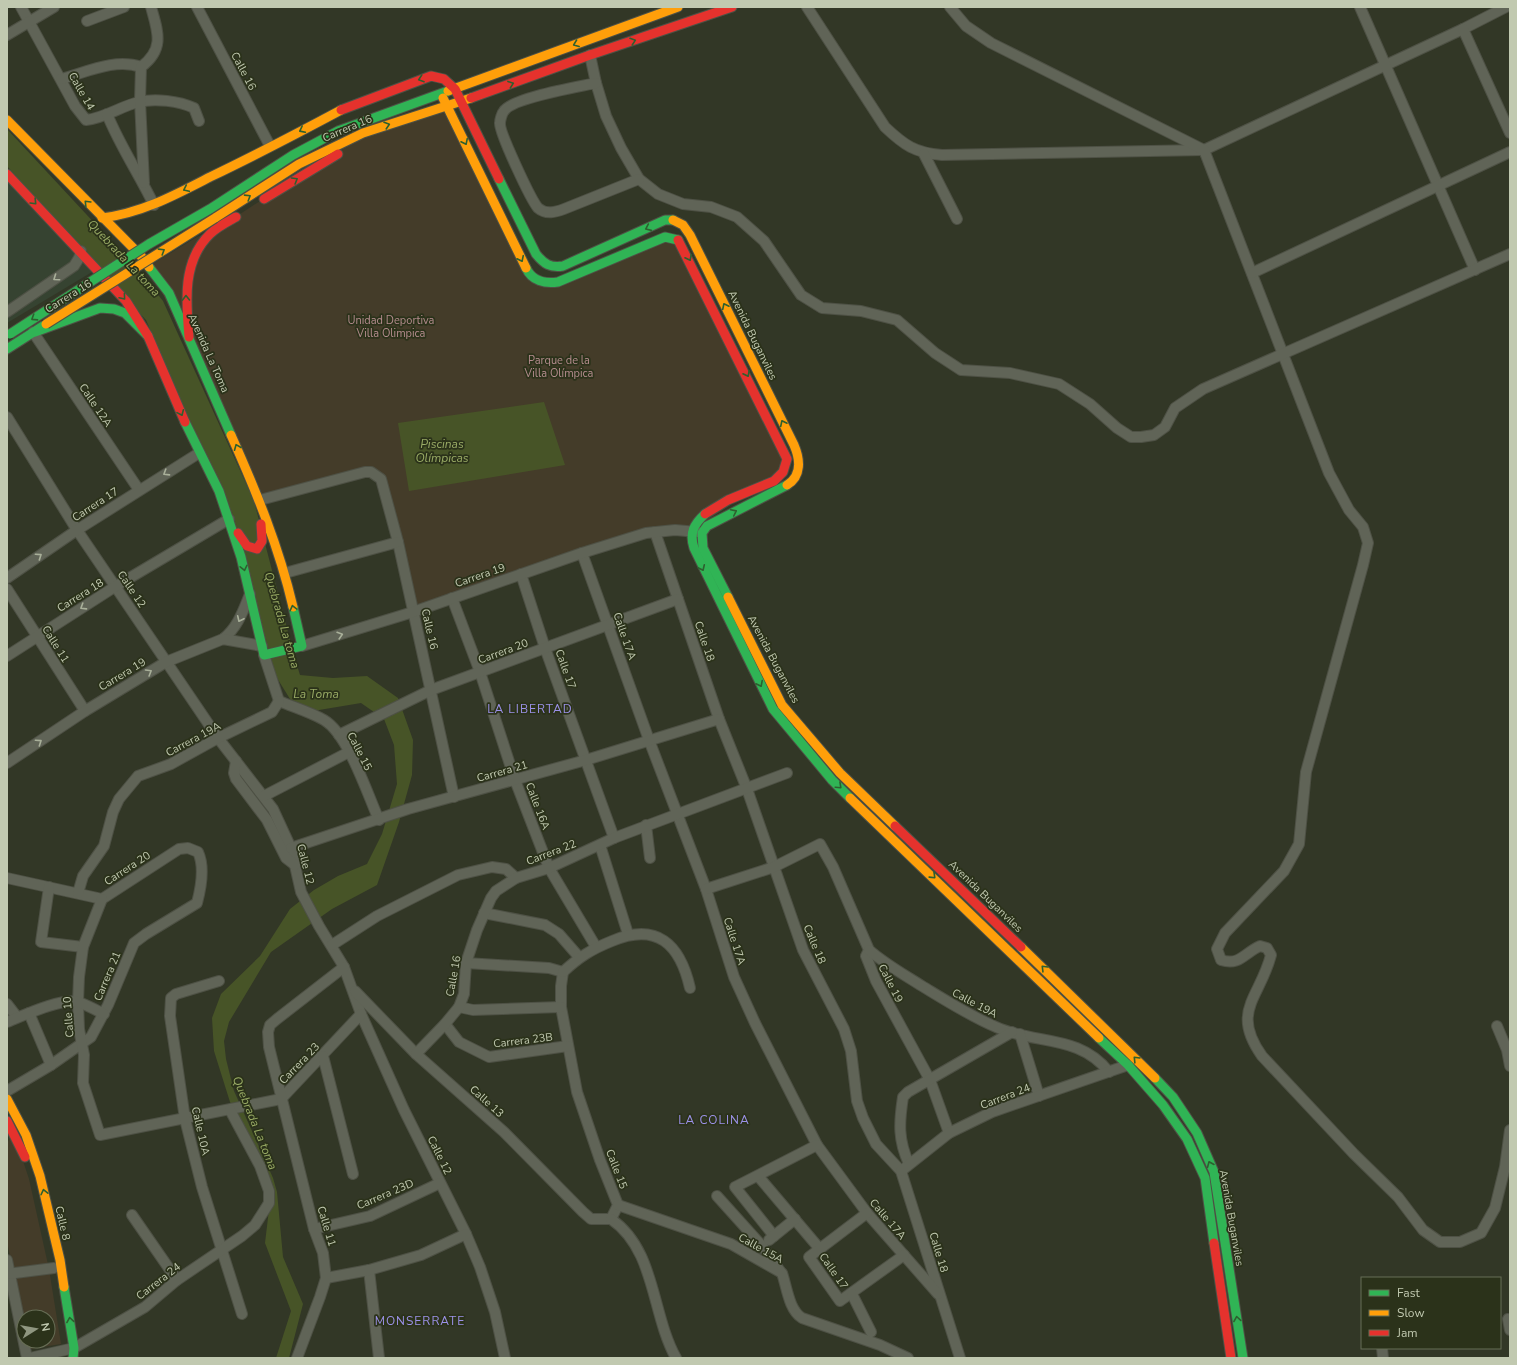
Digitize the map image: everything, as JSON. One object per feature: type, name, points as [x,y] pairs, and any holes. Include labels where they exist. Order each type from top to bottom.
[{"type":"main road","name":"Carrera 16","points":[[9,335],[149,244],[210,209],[293,155],[318,141],[361,122],[678,7]]},
{"type":"main road","name":"Carrera 16","points":[[7,349],[299,164],[363,133],[448,107],[590,55],[732,7]]},
{"type":"main road","points":[[102,218],[124,216],[154,205],[242,162],[347,107],[424,77],[432,76],[444,78],[455,89],[462,101]]},
{"type":"main road","points":[[441,94],[448,107]]},
{"type":"main road","name":"Avenida Buganviles","points":[[462,101],[536,254],[544,264],[550,268],[563,266],[670,219],[680,223],[690,235],[794,445],[800,462],[796,477],[788,484],[707,526],[702,533],[703,548],[782,705],[840,773],[1133,1055],[1173,1097],[1197,1133],[1214,1172],[1242,1358]]},
{"type":"main road","name":"Avenida Buganviles","points":[[448,107],[528,272],[534,280],[542,283],[558,282],[665,237],[678,240],[682,246],[787,459],[787,466],[781,476],[706,513],[698,519],[692,531],[693,545],[701,566],[773,709],[832,780],[1128,1065],[1163,1105],[1187,1139],[1205,1178],[1231,1358]]},
{"type":"main road","name":"Avenida La Toma","points":[[7,120],[155,273],[169,293],[260,500],[285,573],[299,647]]},
{"type":"main road","points":[[255,205],[348,148],[363,133]]},
{"type":"main road","points":[[7,174],[81,251],[126,301],[148,336],[199,453],[219,491],[242,543],[254,548],[262,545],[264,539],[252,484]]},
{"type":"main road","points":[[189,337],[185,299],[186,284],[193,258],[209,235],[243,212]]},
{"type":"main road","points":[[34,332],[100,308],[114,309],[125,313],[148,336]]},
{"type":"main road","points":[[219,491],[241,557],[265,652]]},
{"type":"main road","name":"Carrera 19","points":[[265,652],[299,647]]},
{"type":"main road","name":"Calle 8","points":[[7,1099],[26,1134],[40,1176],[60,1260],[69,1353]]},
{"type":"main road","name":"Calle 8","points":[[8,1127],[22,1151],[32,1177],[54,1268],[69,1353]]},
{"type":"street","name":"Calle 14","points":[[21,7],[28,23],[44,47],[82,118],[86,120],[107,114],[118,142],[144,183],[154,205]]},
{"type":"street","points":[[7,35],[54,7]]},
{"type":"street","points":[[87,21],[124,7]]},
{"type":"street","points":[[144,183],[140,101],[142,67],[151,60],[158,43],[158,36],[151,7]]},
{"type":"street","name":"Calle 16","points":[[197,7],[270,146]]},
{"type":"street","points":[[808,7],[885,127],[902,144],[924,154],[942,155],[1204,150],[1464,30],[1506,7]]},
{"type":"street","points":[[950,7],[966,26],[991,43],[1204,150],[1329,473],[1349,510],[1363,527],[1368,543],[1364,565],[1306,772],[1299,844],[1284,871],[1225,933],[1217,949],[1221,960],[1230,963],[1243,958],[1253,949],[1260,946],[1267,948],[1271,955],[1267,971],[1249,1002],[1248,1026],[1252,1042],[1262,1056],[1354,1154],[1398,1196],[1423,1230],[1440,1242],[1460,1242],[1481,1233],[1495,1208],[1505,1167],[1510,1130]]},
{"type":"street","points":[[1360,7],[1474,270]]},
{"type":"street","points":[[1464,30],[1510,133]]},
{"type":"street","points":[[590,55],[596,83],[612,129],[639,179],[658,194],[683,204],[711,207],[737,217],[764,241],[801,295],[822,308],[861,311],[897,320],[935,353],[961,370],[1010,373],[1059,384],[1090,404],[1117,428],[1131,437],[1141,437],[1154,434],[1165,426],[1175,408],[1203,389],[1510,254]]},
{"type":"street","points":[[61,79],[115,63],[131,64],[142,67]]},
{"type":"street","points":[[596,83],[518,101],[504,110],[500,123],[504,138],[531,197],[539,209],[551,213],[639,179]]},
{"type":"street","points":[[107,114],[140,101],[178,101],[194,108],[199,121]]},
{"type":"street","points":[[1252,273],[1510,152]]},
{"type":"street","points":[[924,154],[957,219]]},
{"type":"street","points":[[7,312],[74,266],[81,251]]},
{"type":"street","name":"Calle 12A","points":[[34,332],[138,490]]},
{"type":"street","name":"Calle 12","points":[[7,417],[77,530],[166,662],[218,738],[273,809],[292,848],[301,892],[319,926],[332,945],[344,967],[361,1014],[404,1110],[466,1234],[480,1267],[495,1312],[505,1358]]},
{"type":"street","name":"Carrera 17","points":[[7,578],[138,490],[199,453]]},
{"type":"street","name":"Calle 16","points":[[260,500],[365,472],[371,472],[381,479],[398,542],[454,797]]},
{"type":"street","name":"Carrera 18","points":[[7,656],[116,586],[229,519]]},
{"type":"street","name":"Carrera 19","points":[[299,647],[413,612],[582,553],[655,532],[692,531],[702,533]]},
{"type":"street","name":"Calle 18","points":[[655,532],[719,719],[747,789],[803,950],[844,1029],[851,1051],[856,1102],[876,1144],[905,1168],[940,1296],[960,1358]]},
{"type":"street","points":[[285,573],[398,542]]},
{"type":"street","name":"Calle 17A","points":[[582,553],[649,740],[706,889],[734,976],[817,1145],[867,1213],[940,1296]]},
{"type":"street","name":"Calle 17","points":[[521,574],[545,648],[614,838]]},
{"type":"street","name":"Calle 11","points":[[7,590],[85,711]]},
{"type":"street","points":[[223,639],[234,629],[250,593]]},
{"type":"street","name":"Calle 16A","points":[[452,598],[480,672],[515,780],[549,868],[596,947]]},
{"type":"street","name":"Carrera 20","points":[[339,735],[431,690],[678,599]]},
{"type":"street","name":"Carrera 19","points":[[7,763],[85,711],[166,662],[223,639],[265,652]]},
{"type":"street","points":[[265,652],[278,701]]},
{"type":"street","name":"Calle 15","points":[[278,701],[323,719],[331,725],[349,752],[382,819]]},
{"type":"street","name":"Carrera 19A","points":[[78,893],[83,876],[104,846],[113,812],[119,799],[138,776],[171,764],[218,738],[272,712],[278,701]]},
{"type":"street","name":"Carrera 21","points":[[292,848],[408,809],[586,760],[719,719]]},
{"type":"street","points":[[264,796],[349,752]]},
{"type":"street","points":[[236,761],[234,773],[236,779],[267,820],[286,858],[295,865]]},
{"type":"street","name":"Carrera 22","points":[[516,878],[549,868],[646,825],[677,815],[787,773]]},
{"type":"street","points":[[646,825],[650,858]]},
{"type":"street","name":"Calle 19","points":[[774,867],[820,844],[833,867],[869,950],[866,956],[876,981],[930,1080],[950,1133]]},
{"type":"street","points":[[600,845],[628,934]]},
{"type":"street","name":"Carrera 20","points":[[7,878],[102,898],[179,849],[188,848],[198,852],[202,860],[200,891],[196,903]]},
{"type":"street","points":[[332,945],[377,916],[458,876],[492,867],[506,869],[516,878]]},
{"type":"street","points":[[706,889],[774,867]]},
{"type":"street","name":"Calle 16","points":[[416,1054],[459,1007],[464,994],[466,963],[476,930],[491,898],[496,891],[516,878]]},
{"type":"street","points":[[49,887],[40,942],[84,946]]},
{"type":"street","name":"Calle 10","points":[[100,1135],[83,1083],[84,1055],[79,1029],[78,1002],[79,977],[84,946],[102,898]]},
{"type":"street","name":"Carrera 21","points":[[7,1022],[28,1012],[68,1001],[78,1002],[104,1014],[134,943],[196,903]]},
{"type":"street","points":[[484,912],[545,925],[560,934],[579,957]]},
{"type":"street","points":[[466,963],[549,968],[563,972],[579,957],[596,947],[628,934],[651,934],[658,936],[669,945],[681,961],[690,988]]},
{"type":"street","name":"Calle 19A","points":[[869,950],[881,960],[943,999],[997,1028],[1052,1040],[1083,1050],[1100,1060],[1109,1072]]},
{"type":"street","points":[[281,1099],[269,1047],[268,1032],[270,1025],[344,967]]},
{"type":"street","name":"Calle 15","points":[[563,972],[560,986],[561,1007],[577,1092],[600,1160],[618,1205],[611,1219]]},
{"type":"street","name":"Calle 10A","points":[[219,981],[176,994],[171,998],[169,1004],[185,1119],[202,1187],[242,1314]]},
{"type":"street","name":"Calle 13","points":[[352,988],[416,1054],[504,1132],[587,1215],[597,1220],[611,1219]]},
{"type":"street","points":[[7,1004],[18,1018]]},
{"type":"street","points":[[459,1007],[473,1010],[561,1007]]},
{"type":"street","points":[[28,1012],[51,1065]]},
{"type":"street","points":[[7,1091],[51,1065],[91,1037],[104,1014]]},
{"type":"street","name":"Carrera 23","points":[[100,1135],[242,1108],[281,1099],[361,1014]]},
{"type":"street","name":"Carrera 23B","points":[[445,1024],[459,1042],[489,1057],[568,1046]]},
{"type":"street","points":[[1497,1026],[1507,1050],[1510,1066]]},
{"type":"street","points":[[905,1168],[900,1134],[903,1097],[930,1080],[1016,1033],[1039,1096]]},
{"type":"street","points":[[323,1056],[353,1174]]},
{"type":"street","name":"Carrera 24","points":[[905,1168],[950,1133],[992,1112],[1128,1065]]},
{"type":"street","name":"Calle 11","points":[[281,1099],[314,1229],[323,1253],[326,1278],[297,1358]]},
{"type":"street","name":"Carrera 24","points":[[29,1358],[69,1353],[145,1307],[177,1280],[255,1225],[266,1210],[269,1203],[269,1191],[256,1159],[230,1110]]},
{"type":"street","points":[[774,1236],[735,1186],[758,1176],[817,1145]]},
{"type":"street","name":"Calle 17","points":[[758,1176],[819,1248],[808,1257],[840,1301],[852,1294],[871,1332]]},
{"type":"street","name":"Carrera 23D","points":[[314,1229],[370,1216],[440,1183]]},
{"type":"street","points":[[717,1196],[762,1246],[782,1273]]},
{"type":"street","name":"Calle 15A","points":[[618,1205],[731,1244],[782,1273],[792,1305],[797,1315],[820,1325],[880,1345],[908,1358]]},
{"type":"street","points":[[819,1248],[867,1213]]},
{"type":"street","points":[[132,1215],[177,1280]]},
{"type":"street","points":[[611,1219],[623,1227],[637,1245],[647,1272],[669,1345],[676,1358]]},
{"type":"street","points":[[762,1246],[795,1219]]},
{"type":"street","points":[[326,1278],[369,1270],[421,1255],[466,1234]]},
{"type":"street","points":[[852,1294],[904,1255]]},
{"type":"street","points":[[7,1260],[29,1358]]},
{"type":"street","points":[[9,1273],[54,1268]]},
{"type":"street","points":[[369,1270],[378,1358]]},
{"type":"street","points":[[1506,1320],[1510,1330]]},
{"type":"shaded area","points":[[7,174],[97,269],[7,323]]},
{"type":"green space","name":"Unidad Deportiva Villa Olimpica","points":[[447,107],[528,272],[542,283],[672,237],[787,466],[692,531],[655,532],[413,612],[384,486],[371,472],[262,498],[149,266],[197,237],[225,224],[363,133]]},
{"type":"green space","points":[[10,1138],[22,1158],[29,1179],[49,1269],[55,1309],[22,1309],[7,1242],[7,1143]]},
{"type":"green space","points":[[56,1313],[61,1344],[56,1345]]},
{"type":"water","name":"La Toma","points":[[7,129],[139,271],[163,301],[254,501],[300,675],[333,678],[367,676],[398,698],[413,740],[412,775],[399,822],[377,885],[332,909],[271,952],[229,1022],[224,1041],[226,1059],[234,1091],[273,1178],[277,1192],[283,1257],[303,1304],[289,1358],[276,1358],[291,1311],[265,1243],[271,1193],[239,1118],[230,1102],[214,1051],[212,1018],[221,994],[260,956],[290,909],[314,890],[338,876],[367,864],[382,834],[397,784],[394,745],[384,719],[361,703],[313,711],[290,699],[277,678],[263,638],[233,520],[146,320],[107,279],[7,166]]},
{"type":"water","name":"Piscinas Olímpicas","points":[[544,402],[565,465],[409,491],[398,423]]},
{"type":"traffic: fast","points":[[149,244],[210,209],[293,155],[338,131],[448,91]]},
{"type":"traffic: fast","points":[[499,179],[536,254],[545,263],[551,266],[563,266],[665,220],[673,220]]},
{"type":"traffic: fast","points":[[526,268],[532,276],[539,281],[558,282],[665,237],[678,240]]},
{"type":"traffic: fast","points":[[10,334],[149,244]]},
{"type":"traffic: fast","points":[[149,267],[169,293],[231,435]]},
{"type":"traffic: fast","points":[[35,332],[100,308],[114,309],[125,313],[148,336]]},
{"type":"traffic: fast","points":[[7,349],[43,326]]},
{"type":"traffic: fast","points":[[185,422],[219,491],[241,557],[264,655],[302,646],[293,607]]},
{"type":"traffic: fast","points":[[728,597],[703,548],[702,533],[707,526],[787,485]]},
{"type":"traffic: fast","points":[[705,514],[695,525],[692,533],[694,548],[773,709],[832,780],[850,798]]},
{"type":"traffic: fast","points":[[1099,1038],[1128,1065],[1163,1105],[1187,1139],[1205,1178],[1214,1243]]},
{"type":"traffic: fast","points":[[1155,1078],[1173,1097],[1197,1133],[1214,1172],[1243,1358]]},
{"type":"traffic: fast","points":[[64,1287],[74,1348],[73,1358]]},
{"type":"traffic: slow","points":[[448,91],[678,7]]},
{"type":"traffic: slow","points":[[443,98],[526,268]]},
{"type":"traffic: slow","points":[[215,218],[299,164],[363,133],[471,98]]},
{"type":"traffic: slow","points":[[102,218],[117,216],[145,208],[171,197],[341,110]]},
{"type":"traffic: slow","points":[[7,120],[141,256],[149,267]]},
{"type":"traffic: slow","points":[[46,324],[215,218]]},
{"type":"traffic: slow","points":[[673,220],[683,225],[690,235],[794,445],[798,456],[798,467],[795,477],[787,485]]},
{"type":"traffic: slow","points":[[231,435],[274,541],[293,607]]},
{"type":"traffic: slow","points":[[728,597],[782,705],[840,773],[895,826]]},
{"type":"traffic: slow","points":[[850,798],[1099,1038]]},
{"type":"traffic: slow","points":[[1021,947],[1155,1078]]},
{"type":"traffic: slow","points":[[7,1099],[26,1135],[40,1176],[60,1260],[64,1287]]},
{"type":"traffic: jam","points":[[471,98],[590,55],[732,7]]},
{"type":"traffic: jam","points":[[341,110],[431,76],[444,79],[455,89],[499,179]]},
{"type":"traffic: jam","points":[[264,199],[338,154]]},
{"type":"traffic: jam","points":[[7,174],[126,301],[148,336],[185,422]]},
{"type":"traffic: jam","points":[[189,337],[187,296],[190,269],[194,257],[210,234],[236,217]]},
{"type":"traffic: jam","points":[[678,240],[787,459],[783,472],[774,481],[728,500],[705,514]]},
{"type":"traffic: jam","points":[[238,533],[247,546],[257,549],[262,541],[261,524]]},
{"type":"traffic: jam","points":[[895,826],[1021,947]]},
{"type":"traffic: jam","points":[[7,1121],[25,1157]]},
{"type":"traffic: jam","points":[[1214,1243],[1231,1358]]},
{"type":"district","name":"LA LIBERTAD","points":[[530,709]]},
{"type":"district","name":"LA COLINA","points":[[714,1120]]},
{"type":"district","name":"MONSERRATE","points":[[420,1321]]},
{"type":"water label","name":"Quebrada La toma","points":[[124,258]]},
{"type":"water label","name":"Quebrada La toma","points":[[282,620]]},
{"type":"water label","name":"Quebrada La toma","points":[[255,1123]]},
{"type":"park label","name":"Parque de la Villa Olímpica","points":[[559,366]]}]
